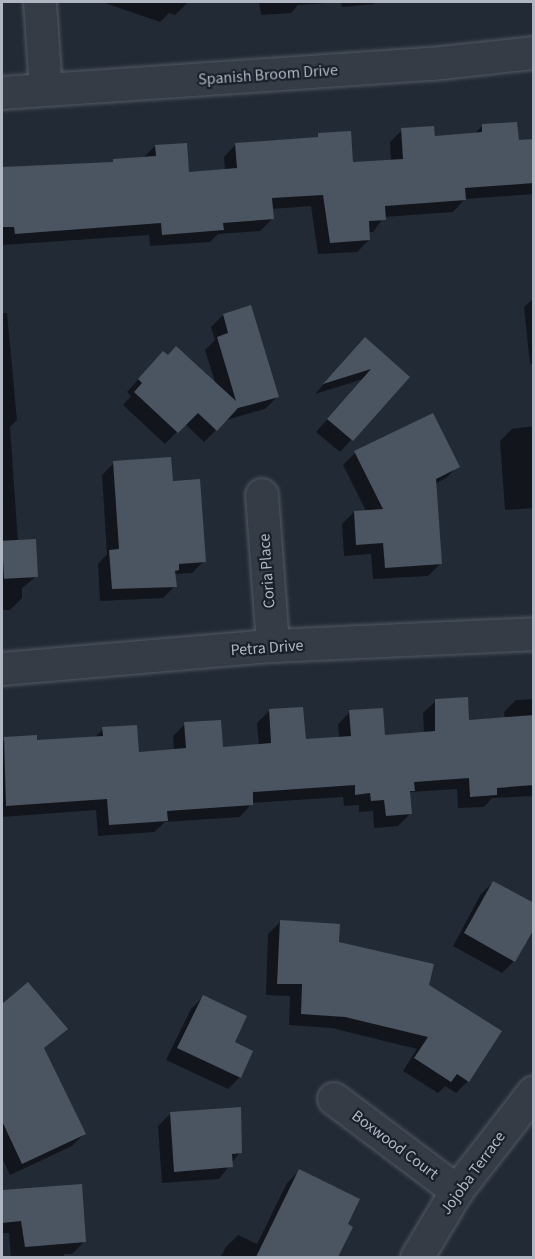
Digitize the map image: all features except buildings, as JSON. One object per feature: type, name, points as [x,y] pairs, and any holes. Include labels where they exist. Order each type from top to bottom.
[{"type":"street","points":[[40,2],[46,89]]},
{"type":"street","name":"Spanish Broom Drive","points":[[2,93],[432,64],[534,53]]},
{"type":"street","name":"Coria Place","points":[[261,495],[273,646]]},
{"type":"street","name":"Petra Drive","points":[[2,669],[273,646],[534,634]]},
{"type":"street","name":"Jojoba Terrace","points":[[417,1257],[457,1191],[534,1092]]},
{"type":"street","name":"Boxwood Court","points":[[334,1099],[457,1191]]}]
